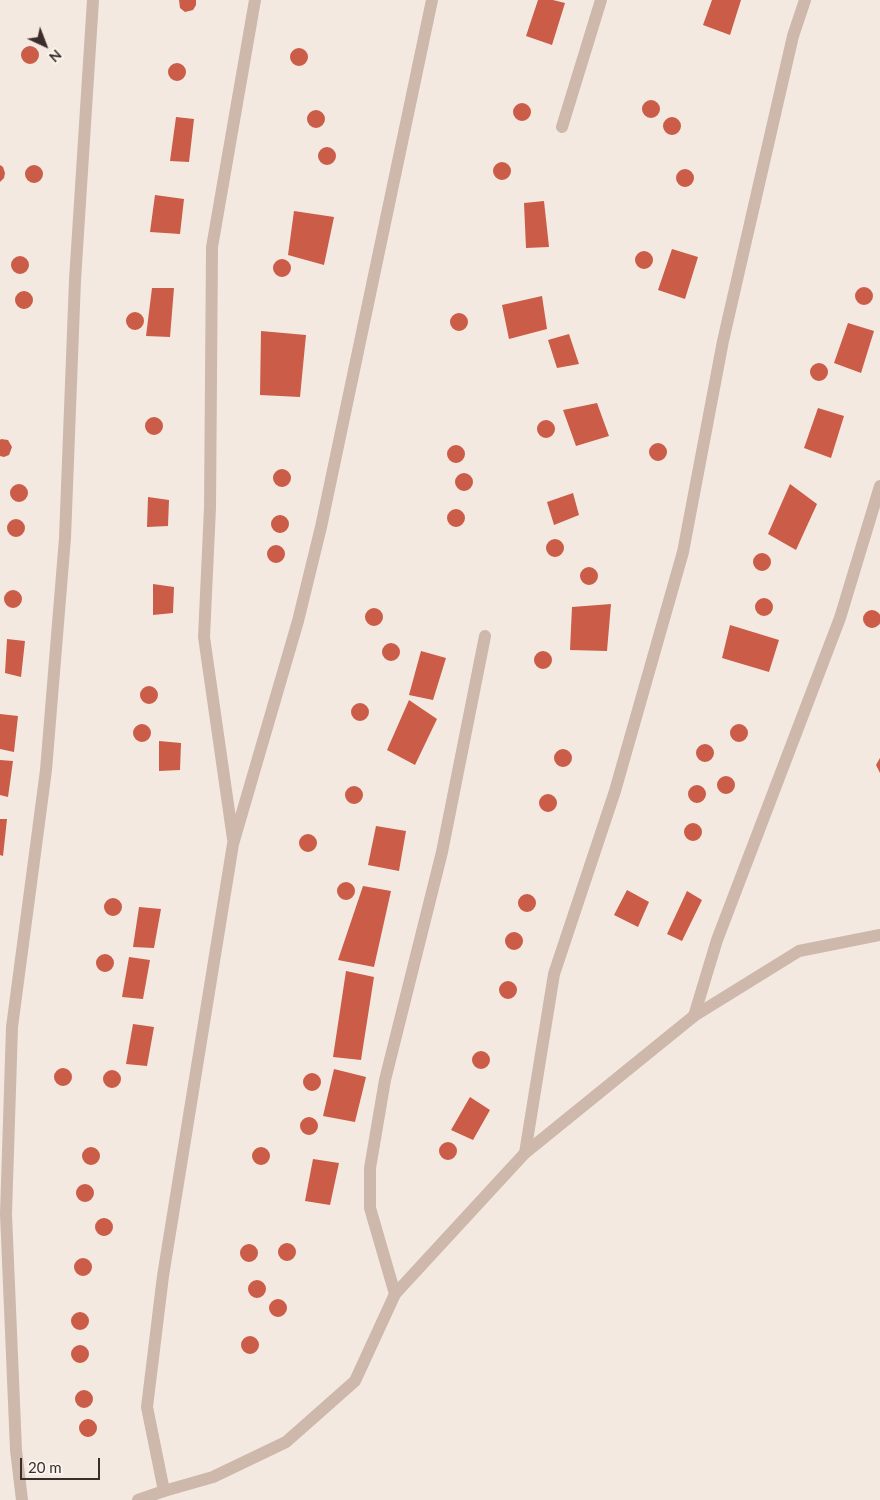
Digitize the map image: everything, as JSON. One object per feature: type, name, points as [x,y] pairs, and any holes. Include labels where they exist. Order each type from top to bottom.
[{"type":"street","points":[[22,1500],[16,1450],[6,1214],[12,1027],[46,770],[65,548],[75,280],[94,0]]},
{"type":"street","points":[[233,844],[204,637],[210,508],[212,247],[255,0]]},
{"type":"street","points":[[164,1491],[147,1407],[163,1276],[233,844],[298,621],[321,527],[432,0]]},
{"type":"street","points":[[562,127],[600,0]]},
{"type":"street","points":[[525,1153],[554,974],[615,791],[682,552],[723,341],[793,36],[805,0]]},
{"type":"street","points":[[694,1016],[717,940],[840,618],[880,486]]},
{"type":"street","points":[[395,1294],[370,1208],[370,1168],[385,1080],[442,852],[485,636]]},
{"type":"street","points":[[138,1500],[213,1477],[286,1442],[355,1381],[395,1294],[525,1153],[694,1016],[799,951],[880,934]]},
{"type":"building","points":[[179,0],[196,0],[196,5],[193,10],[185,12],[180,8]]},
{"type":"building","points":[[538,0],[553,0],[565,3],[552,45],[526,36]]},
{"type":"building","points":[[712,0],[741,0],[730,35],[703,25]]},
{"type":"building","points":[[30,46],[36,49],[39,55],[36,61],[30,64],[24,61],[21,55],[24,49]]},
{"type":"building","points":[[299,48],[305,51],[308,57],[305,63],[299,66],[293,63],[290,57],[293,51]]},
{"type":"building","points":[[177,63],[183,66],[186,72],[183,78],[177,81],[171,78],[168,72],[171,66]]},
{"type":"building","points":[[651,100],[657,103],[660,109],[657,115],[651,118],[645,115],[642,109],[645,103]]},
{"type":"building","points":[[522,103],[528,106],[531,112],[528,118],[522,121],[516,118],[513,112],[516,106]]},
{"type":"building","points":[[316,110],[322,113],[325,119],[322,125],[316,128],[310,125],[307,119],[310,113]]},
{"type":"building","points":[[176,117],[194,119],[189,162],[170,161]]},
{"type":"building","points":[[672,117],[678,120],[681,126],[678,132],[672,135],[666,132],[663,126],[666,120]]},
{"type":"building","points":[[327,147],[333,150],[336,156],[333,162],[327,165],[321,162],[318,156],[321,150]]},
{"type":"building","points":[[502,162],[508,165],[511,171],[508,177],[502,180],[496,177],[493,171],[496,165]]},
{"type":"building","points":[[0,165],[5,173],[4,178],[0,182]]},
{"type":"building","points":[[34,165],[40,168],[43,174],[40,180],[34,183],[28,180],[25,174],[28,168]]},
{"type":"building","points":[[685,169],[691,172],[694,178],[691,184],[685,187],[679,184],[676,178],[679,172]]},
{"type":"building","points":[[155,195],[184,199],[180,234],[150,232]]},
{"type":"building","points":[[544,201],[549,247],[526,248],[524,203]]},
{"type":"building","points":[[294,211],[334,217],[324,265],[288,255]]},
{"type":"building","points":[[672,249],[698,257],[685,299],[658,290]]},
{"type":"building","points":[[644,251],[650,254],[653,260],[650,266],[644,269],[638,266],[635,260],[638,254]]},
{"type":"building","points":[[20,256],[26,259],[29,265],[26,271],[20,274],[14,271],[11,265],[14,259]]},
{"type":"building","points":[[282,259],[288,262],[291,268],[288,274],[282,277],[276,274],[273,268],[276,262]]},
{"type":"building","points":[[864,287],[870,290],[873,296],[870,302],[864,305],[858,302],[855,296],[858,290]]},
{"type":"building","points":[[152,288],[174,288],[170,337],[146,336]]},
{"type":"building","points":[[24,291],[30,294],[33,300],[30,306],[24,309],[18,306],[15,300],[18,294]]},
{"type":"building","points":[[542,296],[547,329],[509,339],[502,305]]},
{"type":"building","points":[[135,312],[141,315],[144,321],[141,327],[135,330],[129,327],[126,321],[129,315]]},
{"type":"building","points":[[459,313],[465,316],[468,322],[465,328],[459,331],[453,328],[450,322],[453,316]]},
{"type":"building","points":[[848,323],[874,331],[861,373],[834,363]]},
{"type":"building","points":[[261,331],[306,335],[300,397],[260,395]]},
{"type":"building","points":[[569,334],[579,364],[557,368],[548,340]]},
{"type":"building","points":[[819,363],[825,366],[828,372],[825,378],[819,381],[813,378],[810,372],[813,366]]},
{"type":"building","points":[[597,403],[609,436],[576,446],[563,410]]},
{"type":"building","points":[[818,408],[844,416],[831,458],[804,448]]},
{"type":"building","points":[[154,417],[160,420],[163,426],[160,432],[154,435],[148,432],[145,426],[148,420]]},
{"type":"building","points":[[546,420],[552,423],[555,429],[552,435],[546,438],[540,435],[537,429],[540,423]]},
{"type":"building","points":[[1,439],[8,440],[12,447],[9,455],[4,457],[0,456]]},
{"type":"building","points":[[658,443],[664,446],[667,452],[664,458],[658,461],[652,458],[649,452],[652,446]]},
{"type":"building","points":[[456,445],[462,448],[465,454],[462,460],[456,463],[450,460],[447,454],[450,448]]},
{"type":"building","points":[[282,469],[288,472],[291,478],[288,484],[282,487],[276,484],[273,478],[276,472]]},
{"type":"building","points":[[464,473],[470,476],[473,482],[470,488],[464,491],[458,488],[455,482],[458,476]]},
{"type":"building","points":[[19,484],[25,487],[28,493],[25,499],[19,502],[13,499],[10,493],[13,487]]},
{"type":"building","points":[[790,484],[817,504],[796,550],[768,534]]},
{"type":"building","points":[[573,493],[579,515],[554,525],[547,502]]},
{"type":"building","points":[[148,497],[169,500],[168,526],[147,527]]},
{"type":"building","points":[[456,509],[462,512],[465,518],[462,524],[456,527],[450,524],[447,518],[450,512]]},
{"type":"building","points":[[280,515],[286,518],[289,524],[286,530],[280,533],[274,530],[271,524],[274,518]]},
{"type":"building","points":[[16,519],[22,522],[25,528],[22,534],[16,537],[10,534],[7,528],[10,522]]},
{"type":"building","points":[[555,539],[561,542],[564,548],[561,554],[555,557],[549,554],[546,548],[549,542]]},
{"type":"building","points":[[276,545],[282,548],[285,554],[282,560],[276,563],[270,560],[267,554],[270,548]]},
{"type":"building","points":[[762,553],[768,556],[771,562],[768,568],[762,571],[756,568],[753,562],[756,556]]},
{"type":"building","points":[[589,567],[595,570],[598,576],[595,582],[589,585],[583,582],[580,576],[583,570]]},
{"type":"building","points":[[153,584],[174,587],[173,613],[153,615]]},
{"type":"building","points":[[13,590],[19,593],[22,599],[19,605],[13,608],[7,605],[4,599],[7,593]]},
{"type":"building","points":[[764,598],[770,601],[773,607],[770,613],[764,616],[758,613],[755,607],[758,601]]},
{"type":"building","points":[[611,604],[607,651],[570,650],[572,607]]},
{"type":"building","points":[[374,608],[380,611],[383,617],[380,623],[374,626],[368,623],[365,617],[368,611]]},
{"type":"building","points":[[872,610],[878,613],[881,619],[878,625],[872,628],[866,625],[863,619],[866,613]]},
{"type":"building","points":[[730,625],[779,640],[769,672],[722,658]]},
{"type":"building","points":[[7,639],[25,641],[21,677],[5,673]]},
{"type":"building","points":[[391,643],[397,646],[400,652],[397,658],[391,661],[385,658],[382,652],[385,646]]},
{"type":"building","points":[[421,651],[446,658],[433,700],[409,695]]},
{"type":"building","points":[[543,651],[549,654],[552,660],[549,666],[543,669],[537,666],[534,660],[537,654]]},
{"type":"building","points":[[149,686],[155,689],[158,695],[155,701],[149,704],[143,701],[140,695],[143,689]]},
{"type":"building","points":[[409,700],[437,719],[415,765],[387,750]]},
{"type":"building","points":[[360,703],[366,706],[369,712],[366,718],[360,721],[354,718],[351,712],[354,706]]},
{"type":"building","points":[[0,714],[18,716],[14,752],[0,749]]},
{"type":"building","points":[[142,724],[148,727],[151,733],[148,739],[142,742],[136,739],[133,733],[136,727]]},
{"type":"building","points":[[739,724],[745,727],[748,733],[745,739],[739,742],[733,739],[730,733],[733,727]]},
{"type":"building","points":[[159,741],[181,743],[180,770],[159,771]]},
{"type":"building","points":[[705,744],[711,747],[714,753],[711,759],[705,762],[699,759],[696,753],[699,747]]},
{"type":"building","points":[[563,749],[569,752],[572,758],[569,764],[563,767],[557,764],[554,758],[557,752]]},
{"type":"building","points":[[880,758],[880,773],[876,765]]},
{"type":"building","points":[[0,760],[13,761],[8,797],[0,795]]},
{"type":"building","points":[[726,776],[732,779],[735,785],[732,791],[726,794],[720,791],[717,785],[720,779]]},
{"type":"building","points":[[697,785],[703,788],[706,794],[703,800],[697,803],[691,800],[688,794],[691,788]]},
{"type":"building","points":[[354,786],[360,789],[363,795],[360,801],[354,804],[348,801],[345,795],[348,789]]},
{"type":"building","points":[[548,794],[554,797],[557,803],[554,809],[548,812],[542,809],[539,803],[542,797]]},
{"type":"building","points":[[0,819],[7,819],[3,856],[0,855]]},
{"type":"building","points":[[693,823],[699,826],[702,832],[699,838],[693,841],[687,838],[684,832],[687,826]]},
{"type":"building","points":[[376,826],[406,831],[399,871],[368,865]]},
{"type":"building","points":[[308,834],[314,837],[317,843],[314,849],[308,852],[302,849],[299,843],[302,837]]},
{"type":"building","points":[[346,882],[352,885],[355,891],[352,897],[346,900],[340,897],[337,891],[340,885]]},
{"type":"building","points":[[363,886],[391,891],[374,967],[338,960]]},
{"type":"building","points":[[627,890],[649,902],[638,927],[614,915]]},
{"type":"building","points":[[687,891],[702,900],[682,941],[667,934]]},
{"type":"building","points":[[527,894],[533,897],[536,903],[533,909],[527,912],[521,909],[518,903],[521,897]]},
{"type":"building","points":[[113,898],[119,901],[122,907],[119,913],[113,916],[107,913],[104,907],[107,901]]},
{"type":"building","points":[[139,907],[161,909],[154,948],[133,947]]},
{"type":"building","points":[[514,932],[520,935],[523,941],[520,947],[514,950],[508,947],[505,941],[508,935]]},
{"type":"building","points":[[105,954],[111,957],[114,963],[111,969],[105,972],[99,969],[96,963],[99,957]]},
{"type":"building","points":[[129,957],[150,960],[143,999],[122,997]]},
{"type":"building","points":[[346,971],[374,977],[361,1060],[333,1057]]},
{"type":"building","points":[[508,981],[514,984],[517,990],[514,996],[508,999],[502,996],[499,990],[502,984]]},
{"type":"building","points":[[133,1024],[154,1027],[147,1066],[126,1064]]},
{"type":"building","points":[[481,1051],[487,1054],[490,1060],[487,1066],[481,1069],[475,1066],[472,1060],[475,1054]]},
{"type":"building","points":[[63,1068],[69,1071],[72,1077],[69,1083],[63,1086],[57,1083],[54,1077],[57,1071]]},
{"type":"building","points":[[334,1069],[366,1077],[355,1122],[323,1116]]},
{"type":"building","points":[[112,1070],[118,1073],[121,1079],[118,1085],[112,1088],[106,1085],[103,1079],[106,1073]]},
{"type":"building","points":[[312,1073],[318,1076],[321,1082],[318,1088],[312,1091],[306,1088],[303,1082],[306,1076]]},
{"type":"building","points":[[470,1097],[490,1110],[473,1140],[451,1130]]},
{"type":"building","points":[[309,1117],[315,1120],[318,1126],[315,1132],[309,1135],[303,1132],[300,1126],[303,1120]]},
{"type":"building","points":[[448,1142],[454,1145],[457,1151],[454,1157],[448,1160],[442,1157],[439,1151],[442,1145]]},
{"type":"building","points":[[91,1147],[97,1150],[100,1156],[97,1162],[91,1165],[85,1162],[82,1156],[85,1150]]},
{"type":"building","points":[[261,1147],[267,1150],[270,1156],[267,1162],[261,1165],[255,1162],[252,1156],[255,1150]]},
{"type":"building","points":[[313,1159],[339,1163],[330,1205],[305,1201]]},
{"type":"building","points":[[85,1184],[91,1187],[94,1193],[91,1199],[85,1202],[79,1199],[76,1193],[79,1187]]},
{"type":"building","points":[[104,1218],[110,1221],[113,1227],[110,1233],[104,1236],[98,1233],[95,1227],[98,1221]]},
{"type":"building","points":[[287,1243],[293,1246],[296,1252],[293,1258],[287,1261],[281,1258],[278,1252],[281,1246]]},
{"type":"building","points":[[249,1244],[255,1247],[258,1253],[255,1259],[249,1262],[243,1259],[240,1253],[243,1247]]},
{"type":"building","points":[[83,1258],[89,1261],[92,1267],[89,1273],[83,1276],[77,1273],[74,1267],[77,1261]]},
{"type":"building","points":[[257,1280],[263,1283],[266,1289],[263,1295],[257,1298],[251,1295],[248,1289],[251,1283]]},
{"type":"building","points":[[278,1299],[284,1302],[287,1308],[284,1314],[278,1317],[272,1314],[269,1308],[272,1302]]},
{"type":"building","points":[[80,1312],[86,1315],[89,1321],[86,1327],[80,1330],[74,1327],[71,1321],[74,1315]]},
{"type":"building","points":[[250,1336],[256,1339],[259,1345],[256,1351],[250,1354],[244,1351],[241,1345],[244,1339]]},
{"type":"building","points":[[80,1345],[86,1348],[89,1354],[86,1360],[80,1363],[74,1360],[71,1354],[74,1348]]},
{"type":"building","points":[[84,1390],[90,1393],[93,1399],[90,1405],[84,1408],[78,1405],[75,1399],[78,1393]]},
{"type":"building","points":[[88,1419],[94,1422],[97,1428],[94,1434],[88,1437],[82,1434],[79,1428],[82,1422]]}]
